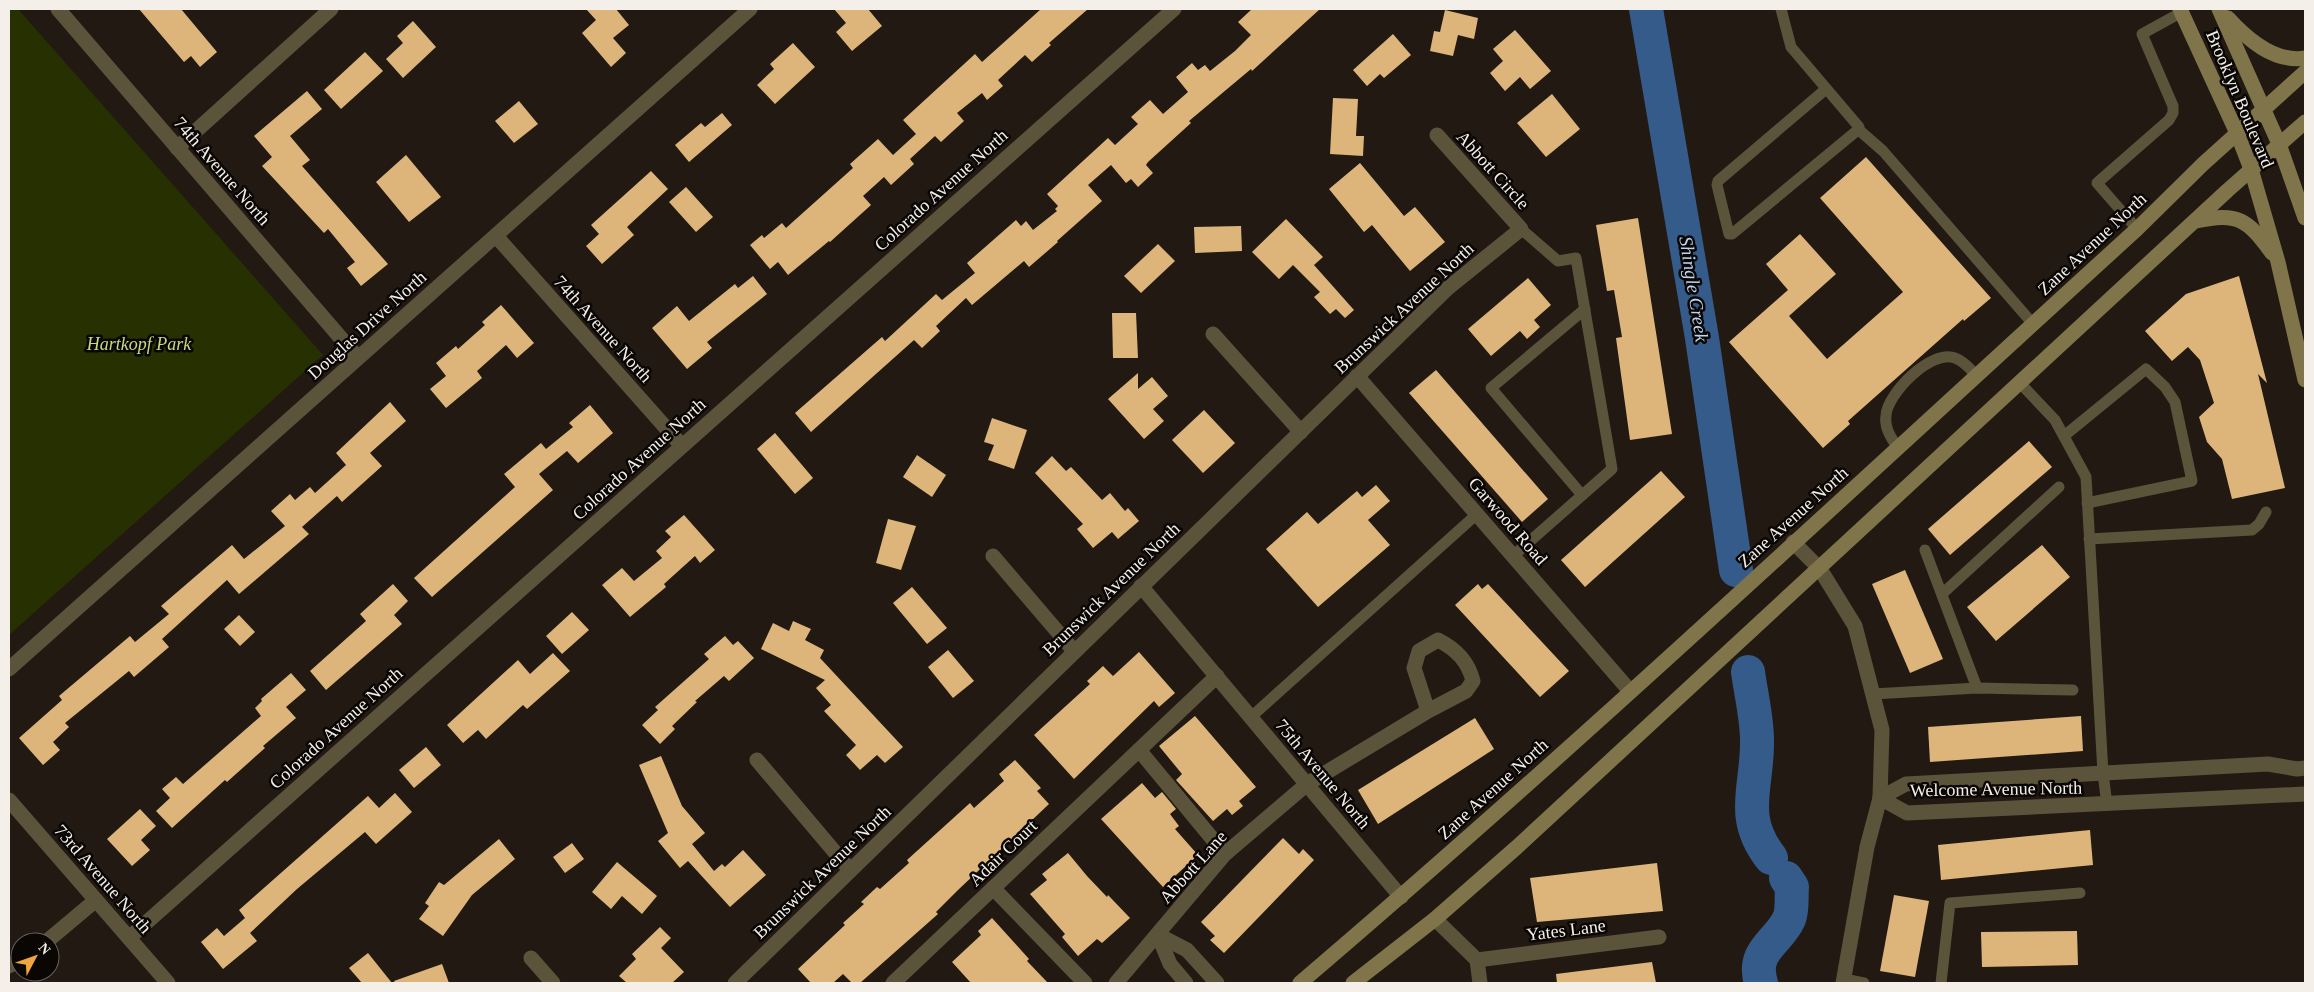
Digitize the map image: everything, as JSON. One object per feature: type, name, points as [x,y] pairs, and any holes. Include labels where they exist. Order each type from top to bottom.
[{"type":"street","name":"74th Avenue North","points":[[58,9],[358,358]]},
{"type":"street","points":[[177,148],[331,9]]},
{"type":"street","name":"Douglas Drive North","points":[[9,669],[750,9]]},
{"type":"street","name":"Colorado Avenue North","points":[[129,938],[1174,9]]},
{"type":"street","points":[[2219,9],[2249,40],[2279,56],[2305,58]]},
{"type":"street","name":"Brooklyn Boulevard","points":[[2219,9],[2279,144],[2305,218]]},
{"type":"street","name":"Brooklyn Boulevard","points":[[2181,11],[2237,133],[2251,169],[2278,262],[2305,380]]},
{"type":"street","name":"Zane Avenue North","points":[[1300,983],[1402,897],[1630,691],[2137,229],[2237,133],[2305,72]]},
{"type":"street","points":[[1353,983],[1435,919],[1517,847],[1708,674],[2194,221],[2305,122]]},
{"type":"street","name":"Abbott Circle","points":[[1437,136],[1521,229]]},
{"type":"street","points":[[2194,221],[2221,216],[2237,218],[2257,233],[2278,262]]},
{"type":"street","name":"Brunswick Avenue North","points":[[735,983],[1448,288],[1521,229]]},
{"type":"street","name":"74th Avenue North","points":[[496,236],[682,446]]},
{"type":"street","points":[[1213,334],[1301,432]]},
{"type":"street","name":"Garwood Road","points":[[1357,376],[1630,691]]},
{"type":"street","points":[[1794,542],[1820,569],[1855,626],[1882,730],[1880,798],[1867,847],[1844,981]]},
{"type":"street","points":[[993,556],[1074,651]]},
{"type":"street","name":"75th Avenue North","points":[[1141,586],[1402,897]]},
{"type":"street","points":[[1438,640],[1454,649],[1470,668],[1473,681],[1466,692],[1428,711],[1414,668],[1419,651],[1438,640]]},
{"type":"street","points":[[1217,676],[1139,750],[1225,854]]},
{"type":"street","name":"Abbott Lane","points":[[1116,983],[1225,854],[1307,784],[1428,711]]},
{"type":"street","name":"Adair Court","points":[[893,983],[1139,750]]},
{"type":"street","points":[[757,760],[850,870]]},
{"type":"street","name":"Welcome Avenue North","points":[[1880,798],[1906,784],[2268,764],[2297,769],[2305,768]]},
{"type":"street","name":"Welcome Avenue North","points":[[1880,798],[1907,813],[2107,805],[2305,794]]},
{"type":"street","name":"73rd Avenue North","points":[[9,800],[168,983]]},
{"type":"street","points":[[993,888],[1085,983]]},
{"type":"street","points":[[58,932],[96,900]]},
{"type":"street","points":[[1435,919],[1477,960],[1480,983]]},
{"type":"street","points":[[1158,935],[1170,964],[1186,983]]},
{"type":"street","points":[[1158,935],[1187,950],[1217,983]]},
{"type":"street","name":"Yates Lane","points":[[1477,960],[1659,937]]},
{"type":"street","points":[[531,958],[553,983]]},
{"type":"lane","points":[[1781,9],[1791,47],[1859,130],[1883,151],[2033,324]]},
{"type":"lane","points":[[2137,229],[2097,184],[2169,120],[2173,106],[2142,34],[2181,11]]},
{"type":"lane","points":[[1826,88],[1718,181],[1717,185],[1727,231],[1732,234],[1859,130]]},
{"type":"lane","points":[[1513,556],[1612,469],[1576,258],[1558,260],[1521,229]]},
{"type":"lane","points":[[1582,495],[1491,388],[1585,309]]},
{"type":"lane","points":[[1897,447],[1887,431],[1885,417],[1888,405],[1895,393],[1910,378],[1934,360],[1945,357],[1955,358],[1976,375]]},
{"type":"lane","points":[[2064,436],[2146,369],[2165,387],[2175,402],[2192,481],[2087,503]]},
{"type":"lane","points":[[2020,383],[2055,420],[2086,477],[2103,773],[2107,805]]},
{"type":"lane","points":[[1942,594],[2059,486]]},
{"type":"lane","points":[[2089,539],[2252,530],[2259,524],[2266,512]]},
{"type":"lane","points":[[1251,718],[1477,514]]},
{"type":"lane","points":[[1925,550],[1977,688]]},
{"type":"lane","points":[[1873,694],[1977,688],[2073,690]]},
{"type":"lane","points":[[1942,983],[1950,903],[2080,893]]},
{"type":"lane","points":[[1844,981],[1864,983]]},
{"type":"green space","name":"Hartkopf Park","points":[[9,9],[18,9],[323,355],[9,635]]},
{"type":"building","points":[[139,9],[181,9],[217,52],[200,67],[191,56],[184,62]]},
{"type":"building","points":[[586,9],[616,9],[629,25],[613,38],[626,53],[611,67],[582,33],[596,20]]},
{"type":"building","points":[[834,9],[868,9],[882,26],[852,51],[836,32],[846,23]]},
{"type":"building","points":[[1041,9],[1088,9],[1049,43],[1051,45],[1032,62],[1025,55],[998,80],[1003,86],[987,100],[982,93],[957,113],[964,121],[941,142],[935,136],[910,159],[914,164],[891,185],[884,177],[863,196],[871,205],[830,242],[788,275],[778,262],[770,269],[750,245],[762,235],[764,238],[782,223],[786,228],[853,168],[850,164],[878,139],[893,155],[916,134],[903,120],[975,54],[982,62]]},
{"type":"building","points":[[1252,9],[1320,9],[1252,71],[1251,69],[1189,121],[1191,123],[1148,162],[1146,165],[1153,173],[1138,187],[1131,179],[1126,183],[1111,165],[1088,185],[1102,201],[1058,242],[1029,267],[1024,261],[972,305],[966,298],[936,326],[940,331],[922,348],[914,340],[811,432],[795,413],[882,337],[885,341],[936,294],[942,300],[975,273],[967,263],[1016,220],[1021,226],[1026,221],[1033,230],[1057,211],[1055,209],[1058,206],[1047,194],[1108,138],[1115,145],[1138,124],[1131,117],[1150,100],[1163,114],[1188,92],[1176,77],[1192,63],[1198,70],[1205,65],[1210,71],[1235,51],[1251,35],[1238,22]]},
{"type":"building","points":[[1445,10],[1478,18],[1474,39],[1458,35],[1453,56],[1430,51],[1434,31],[1440,32]]},
{"type":"building","points":[[413,21],[436,47],[403,78],[386,59],[403,43],[397,36]]},
{"type":"building","points":[[1515,30],[1551,71],[1530,89],[1520,77],[1505,91],[1490,73],[1503,61],[1493,49]]},
{"type":"building","points":[[1393,34],[1411,55],[1384,78],[1380,74],[1367,86],[1353,70]]},
{"type":"building","points":[[793,43],[815,67],[775,104],[757,85],[774,69],[770,64]]},
{"type":"building","points":[[365,52],[383,71],[341,109],[324,90]]},
{"type":"building","points":[[307,91],[322,109],[290,136],[310,160],[302,166],[388,264],[361,286],[347,268],[355,262],[328,229],[324,233],[262,166],[272,157],[254,136]]},
{"type":"building","points":[[1552,94],[1580,129],[1546,157],[1517,123]]},
{"type":"building","points":[[1333,98],[1358,99],[1356,136],[1364,136],[1363,156],[1330,154]]},
{"type":"building","points":[[519,101],[538,124],[514,143],[495,121]]},
{"type":"building","points":[[722,113],[732,125],[689,162],[675,145],[701,123],[705,127]]},
{"type":"building","points":[[406,155],[441,197],[409,222],[376,182]]},
{"type":"building","points":[[1866,157],[1991,298],[1964,321],[1963,319],[1848,421],[1850,424],[1823,448],[1729,342],[1788,290],[1766,264],[1800,234],[1836,274],[1789,316],[1827,359],[1903,292],[1820,198]]},
{"type":"building","points":[[1360,163],[1404,216],[1415,207],[1445,242],[1410,271],[1372,225],[1364,232],[1329,189]]},
{"type":"building","points":[[651,171],[668,189],[627,227],[634,235],[602,264],[586,246],[599,234],[591,225]]},
{"type":"building","points":[[686,187],[713,217],[696,232],[669,202]]},
{"type":"building","points":[[1638,218],[1672,434],[1630,440],[1616,338],[1622,337],[1614,290],[1607,291],[1596,225]]},
{"type":"building","points":[[1286,219],[1323,257],[1314,265],[1354,310],[1345,318],[1336,309],[1330,314],[1314,297],[1320,292],[1293,265],[1279,279],[1252,252]]},
{"type":"building","points":[[1241,226],[1242,251],[1195,253],[1194,227]]},
{"type":"building","points":[[1158,244],[1175,261],[1141,293],[1124,276]]},
{"type":"building","points":[[753,276],[767,294],[707,342],[712,348],[687,369],[652,328],[677,306],[689,321],[735,284],[738,288]]},
{"type":"building","points":[[2239,276],[2267,383],[2258,374],[2285,488],[2232,499],[2222,459],[2207,442],[2199,417],[2214,403],[2200,360],[2188,347],[2172,361],[2145,331],[2186,294]]},
{"type":"building","points":[[1528,278],[1551,305],[1534,320],[1540,327],[1527,339],[1520,331],[1491,356],[1468,329]]},
{"type":"building","points":[[501,305],[534,343],[517,358],[506,345],[477,371],[482,378],[446,408],[430,389],[446,376],[436,363],[456,346],[458,349],[485,325],[482,322]]},
{"type":"building","points":[[1112,313],[1136,313],[1138,358],[1113,358]]},
{"type":"building","points":[[1436,370],[1548,499],[1522,522],[1409,393]]},
{"type":"building","points":[[1138,373],[1138,389],[1152,377],[1168,396],[1153,409],[1164,421],[1144,439],[1108,399]]},
{"type":"building","points":[[390,402],[406,421],[370,453],[382,466],[342,502],[337,496],[302,527],[309,534],[239,594],[227,580],[162,639],[169,647],[134,677],[129,671],[65,723],[69,727],[53,742],[60,750],[43,765],[19,738],[62,700],[59,696],[130,636],[135,642],[169,614],[161,606],[232,545],[244,559],[285,526],[271,511],[290,494],[295,500],[310,487],[315,493],[346,465],[336,453]]},
{"type":"building","points":[[590,405],[613,433],[578,463],[567,451],[539,474],[553,490],[432,597],[414,578],[515,487],[504,474],[541,443],[546,449],[573,427],[569,423]]},
{"type":"building","points":[[1204,410],[1235,443],[1203,473],[1172,440]]},
{"type":"building","points":[[992,418],[1027,430],[1014,469],[988,460],[994,445],[984,442]]},
{"type":"building","points":[[775,433],[813,478],[795,494],[757,449]]},
{"type":"building","points":[[2029,441],[2052,467],[1950,555],[1928,529]]},
{"type":"building","points":[[917,455],[946,475],[932,497],[903,477]]},
{"type":"building","points":[[1052,456],[1066,471],[1071,467],[1102,500],[1110,493],[1125,511],[1128,508],[1139,521],[1118,539],[1112,532],[1093,548],[1077,529],[1083,524],[1035,473]]},
{"type":"building","points":[[1661,471],[1685,497],[1585,587],[1561,560]]},
{"type":"building","points":[[1376,485],[1390,501],[1368,520],[1390,545],[1318,607],[1266,549],[1307,512],[1318,524],[1357,491],[1362,497]]},
{"type":"building","points":[[684,515],[715,550],[700,563],[695,556],[664,584],[666,587],[630,617],[602,585],[622,568],[634,581],[662,558],[656,551],[671,537],[665,531]]},
{"type":"building","points":[[888,519],[916,526],[901,570],[876,563]]},
{"type":"building","points":[[2042,545],[2070,577],[1996,641],[1967,607]]},
{"type":"building","points":[[1905,570],[1943,659],[1910,673],[1872,584]]},
{"type":"building","points":[[393,584],[408,601],[394,615],[402,624],[326,690],[310,671],[366,621],[360,614]]},
{"type":"building","points":[[1478,584],[1482,589],[1488,584],[1569,671],[1540,697],[1455,605]]},
{"type":"building","points":[[912,587],[947,628],[927,644],[893,603]]},
{"type":"building","points":[[572,612],[589,630],[562,654],[546,636]]},
{"type":"building","points":[[239,615],[255,632],[240,646],[224,629]]},
{"type":"building","points":[[793,621],[811,629],[805,640],[824,650],[820,658],[903,747],[885,763],[877,755],[860,770],[846,755],[856,745],[824,711],[831,705],[816,688],[825,680],[761,649],[773,623],[789,631]]},
{"type":"building","points":[[725,636],[733,645],[738,641],[754,658],[729,681],[724,676],[695,701],[697,702],[672,726],[675,729],[660,744],[642,725],[658,710],[655,707],[709,659],[704,654]]},
{"type":"building","points":[[948,650],[974,681],[953,698],[928,667]]},
{"type":"building","points":[[1139,652],[1175,693],[1159,707],[1154,701],[1074,779],[1034,735],[1090,684],[1087,681],[1103,666],[1113,676]]},
{"type":"building","points":[[553,653],[570,671],[527,709],[523,705],[486,739],[478,730],[463,743],[447,725],[518,660],[530,674]]},
{"type":"building","points":[[291,673],[306,690],[286,707],[296,718],[263,746],[265,748],[227,782],[225,780],[172,828],[156,811],[170,798],[162,789],[176,777],[183,784],[261,716],[255,708],[262,701],[261,699]]},
{"type":"building","points":[[1195,716],[1256,787],[1239,801],[1243,806],[1232,815],[1227,809],[1213,821],[1176,780],[1182,774],[1159,746]]},
{"type":"building","points":[[2081,716],[2083,751],[1930,762],[1928,727]]},
{"type":"building","points":[[1475,718],[1494,749],[1378,824],[1358,790]]},
{"type":"building","points":[[426,747],[441,765],[414,788],[399,770]]},
{"type":"building","points":[[661,756],[682,806],[705,833],[692,844],[714,871],[722,864],[725,867],[743,850],[766,875],[730,907],[688,861],[680,868],[658,841],[668,833],[639,765]]},
{"type":"building","points":[[1015,760],[1041,788],[1037,791],[1049,804],[958,890],[936,912],[938,914],[860,983],[852,983],[843,974],[833,983],[811,983],[798,969],[845,925],[843,923],[864,904],[861,902],[877,887],[880,889],[909,863],[907,860],[970,803],[974,808],[1004,781],[999,774]]},
{"type":"building","points":[[1142,783],[1155,798],[1162,792],[1176,809],[1170,814],[1179,826],[1175,829],[1198,855],[1163,887],[1101,819]]},
{"type":"building","points":[[395,793],[412,812],[376,844],[365,832],[297,889],[250,933],[257,941],[223,969],[201,942],[217,928],[224,936],[245,918],[239,910],[368,796],[379,808]]},
{"type":"building","points":[[140,809],[156,826],[141,840],[150,850],[132,866],[107,839]]},
{"type":"building","points":[[2090,830],[2093,865],[1941,880],[1938,845]]},
{"type":"building","points":[[1283,838],[1299,854],[1303,849],[1314,860],[1224,953],[1210,940],[1215,936],[1201,922]]},
{"type":"building","points":[[499,839],[515,859],[472,895],[443,936],[419,919],[429,906],[425,903],[439,882],[444,885]]},
{"type":"building","points":[[572,843],[584,859],[565,873],[553,857]]},
{"type":"building","points":[[1068,853],[1107,897],[1108,895],[1130,918],[1102,943],[1097,939],[1078,956],[1062,937],[1065,934],[1030,894],[1047,880],[1042,874]]},
{"type":"building","points":[[617,862],[657,896],[642,914],[622,896],[611,909],[592,892]]},
{"type":"building","points":[[1657,863],[1663,911],[1537,922],[1530,878]]},
{"type":"building","points":[[1894,895],[1929,901],[1915,977],[1880,971]]},
{"type":"building","points":[[992,918],[1029,959],[1027,961],[1048,983],[971,983],[952,962],[981,935],[978,931]]},
{"type":"building","points":[[660,927],[671,938],[661,948],[684,972],[672,983],[627,983],[619,976],[636,959],[632,954]]},
{"type":"building","points":[[2077,931],[2078,965],[1982,967],[1981,932]]},
{"type":"building","points":[[368,953],[392,983],[362,983],[349,968]]},
{"type":"building","points":[[1652,962],[1656,983],[1557,983],[1556,974]]},
{"type":"building","points":[[442,964],[449,983],[395,983],[394,981]]},
{"type":"waterway","name":"Shingle Creek","points":[[1646,9],[1702,338],[1736,570]]},
{"type":"waterway","name":"Shingle Creek","points":[[1748,672],[1757,732],[1757,757],[1752,815],[1761,843],[1771,858]]},
{"type":"waterway","name":"Shingle Creek","points":[[1761,983],[1760,962],[1767,948],[1784,927],[1790,915],[1792,887],[1786,878]]}]
